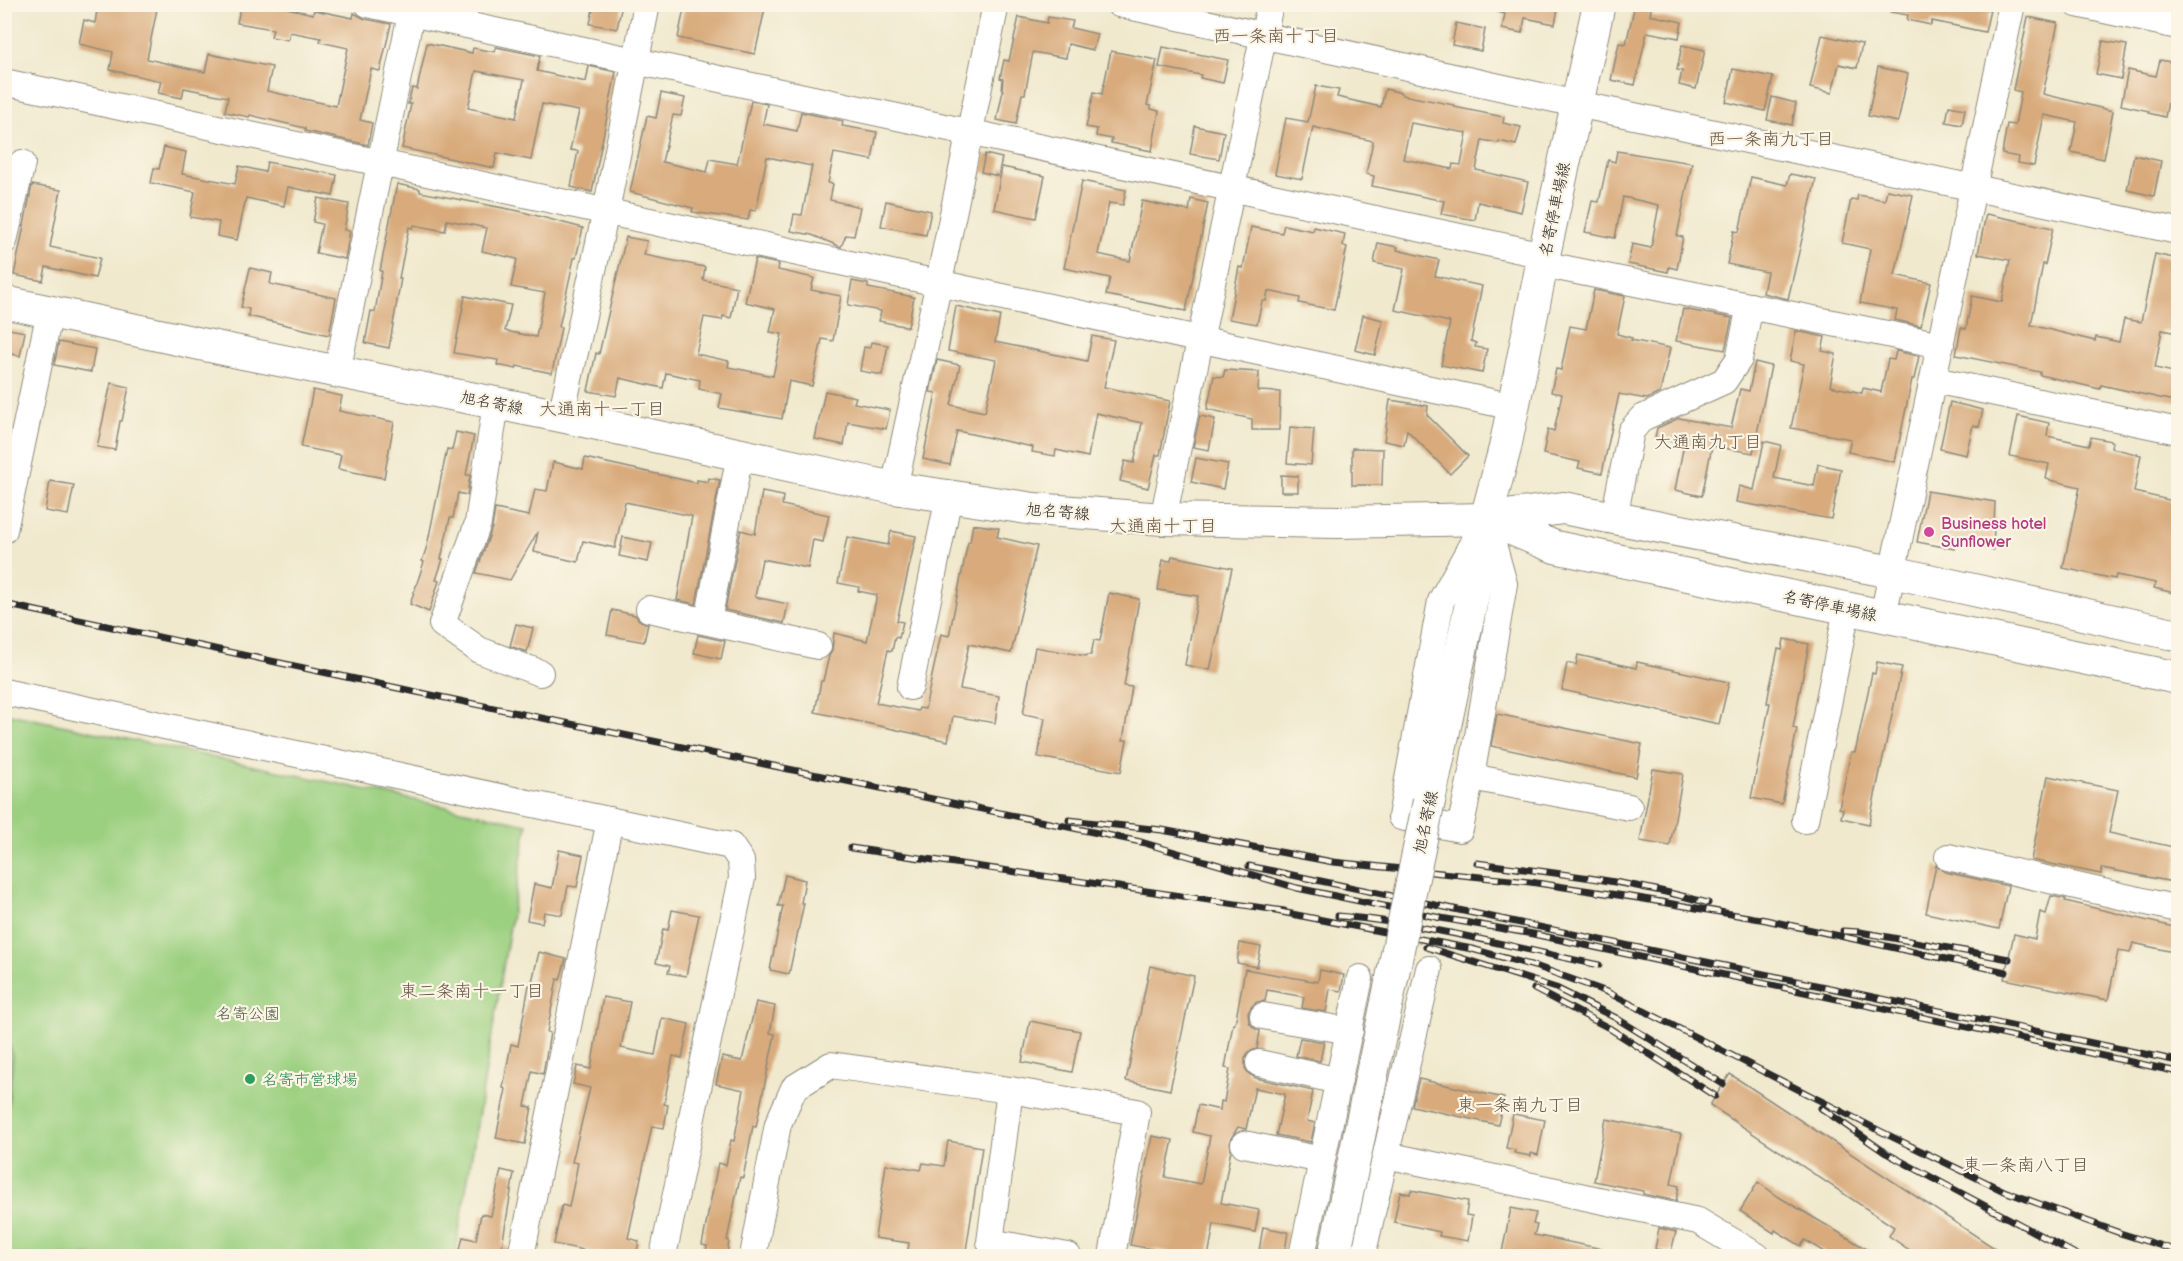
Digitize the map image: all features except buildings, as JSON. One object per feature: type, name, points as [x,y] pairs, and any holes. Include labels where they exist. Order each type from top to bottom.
[{"type":"main road","name":"名寄停車場線","points":[[1599,4],[1543,259],[1514,407],[1486,519],[1555,547],[2178,678]]},
{"type":"main road","name":"旭名寄線","points":[[4,302],[337,372],[561,416],[894,488],[1034,509],[1163,519],[1349,522],[1486,519],[1476,580],[1334,1257]]},
{"type":"main road","points":[[1486,519],[1563,508],[1892,572],[2178,635]]},
{"type":"street","points":[[368,4],[1232,190],[1750,306],[1941,345]]},
{"type":"street","points":[[561,416],[606,211],[647,4]]},
{"type":"street","points":[[894,488],[996,4]]},
{"type":"street","points":[[1119,4],[1577,105],[2178,231]]},
{"type":"street","points":[[1163,519],[1270,4]]},
{"type":"street","points":[[1883,616],[2012,4]]},
{"type":"street","points":[[2077,4],[2178,26]]},
{"type":"street","points":[[337,372],[411,14]]},
{"type":"street","points":[[4,82],[1514,407]]},
{"type":"street","points":[[4,241],[22,163]]},
{"type":"street","points":[[1614,518],[1631,431],[1642,418],[1724,381],[1739,359],[1750,306]]},
{"type":"street","points":[[4,530],[50,312]]},
{"type":"street","points":[[1934,380],[2178,431]]},
{"type":"street","points":[[496,403],[478,523],[442,624],[479,650],[540,673]]},
{"type":"street","points":[[708,621],[740,454]]},
{"type":"street","points":[[910,687],[949,496]]},
{"type":"street","points":[[1486,519],[1504,584],[1460,829],[1401,817],[1441,601],[1486,519]]},
{"type":"street","points":[[649,609],[818,646]]},
{"type":"street","points":[[1805,820],[1847,609]]},
{"type":"street","points":[[4,692],[731,846],[741,861],[742,878],[663,1257]]},
{"type":"street","points":[[1471,777],[1629,807]]},
{"type":"street","points":[[521,1257],[610,820]]},
{"type":"street","points":[[1948,857],[2178,909]]},
{"type":"street","points":[[1362,1257],[1429,969]]},
{"type":"street","points":[[1302,1257],[1360,978]]},
{"type":"street","points":[[1263,1016],[1350,1031]]},
{"type":"street","points":[[1259,1063],[1339,1081]]},
{"type":"street","points":[[753,1257],[778,1124],[795,1088],[831,1065],[1010,1090],[1137,1112],[1112,1257]]},
{"type":"street","points":[[1010,1090],[990,1242],[1068,1257]]},
{"type":"street","points":[[1244,1144],[1322,1160]]},
{"type":"street","points":[[1386,1155],[1698,1221],[1751,1255]]},
{"type":"green space","name":"名寄公園","points":[[5,713],[527,824],[455,1256],[5,1256]]},
{"type":"green space","points":[[4,1022],[13,1058],[5,1136],[4,1136]]},
{"type":"railway","points":[[4,604],[1141,842],[1297,888],[1441,918],[1533,934],[2178,1072]]},
{"type":"railway","points":[[1069,820],[1162,830],[1333,862],[1530,882],[1638,898],[1766,920],[2006,972]]},
{"type":"railway","points":[[851,848],[1284,911]]},
{"type":"railway","points":[[1477,863],[1622,883],[1708,903]]},
{"type":"railway","points":[[1249,866],[2178,1061]]},
{"type":"railway","points":[[1276,911],[1472,949],[1538,967],[1607,992],[1882,1132],[2004,1191],[2120,1233],[2178,1251]]},
{"type":"railway","points":[[1338,916],[1436,930],[1599,965]]},
{"type":"railway","points":[[1843,931],[1860,932],[2009,959]]},
{"type":"railway","points":[[1426,947],[1556,988],[1616,1018],[1723,1084]]},
{"type":"railway","points":[[1534,989],[1609,1028],[1715,1096]]},
{"type":"railway","points":[[1821,1108],[1886,1153],[2079,1256]]},
{"type":"place","name":"Business hotel Sunflower","points":[[1929,532]]},
{"type":"place","name":"名寄市営球場","points":[[250,1079]]},
{"type":"district","name":"西一条南十丁目","points":[[1276,36]]},
{"type":"district","name":"西一条南九丁目","points":[[1771,139]]},
{"type":"district","name":"大通南十一丁目","points":[[602,409]]},
{"type":"district","name":"大通南九丁目","points":[[1708,442]]},
{"type":"district","name":"大通南十丁目","points":[[1163,526]]},
{"type":"district","name":"東二条南十一丁目","points":[[472,991]]},
{"type":"district","name":"東一条南九丁目","points":[[1520,1105]]},
{"type":"district","name":"東一条南八丁目","points":[[2026,1165]]}]
